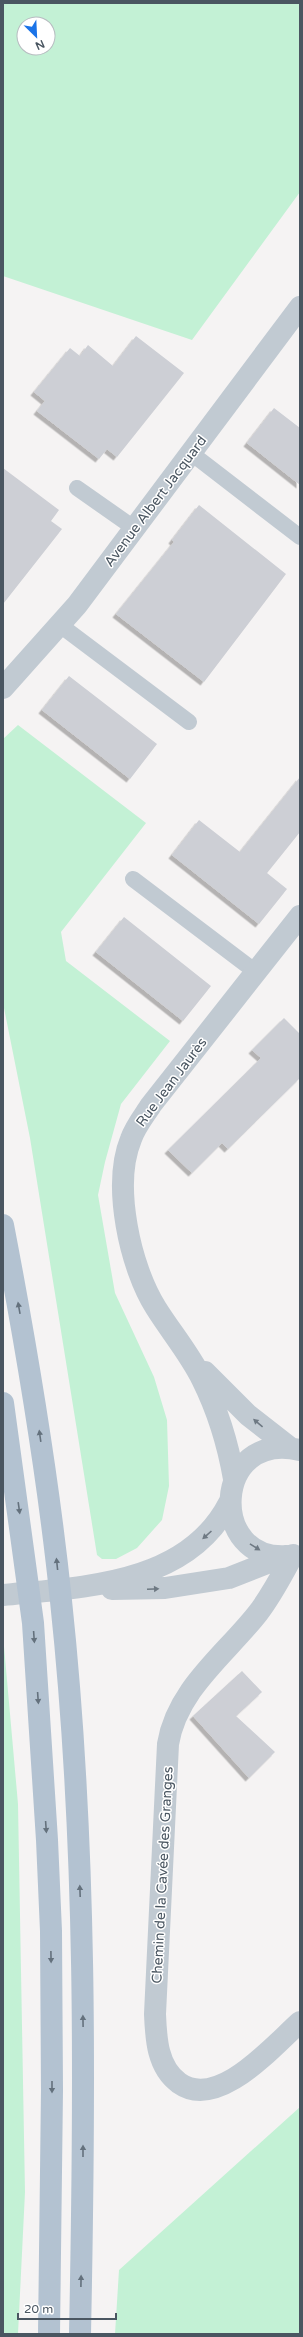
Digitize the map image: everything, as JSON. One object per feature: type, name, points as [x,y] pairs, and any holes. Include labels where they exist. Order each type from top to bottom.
[{"type":"main road","points":[[3,1225],[25,1342],[46,1474],[66,1658],[78,1852],[82,1967],[83,2165],[80,2334]]},
{"type":"main road","points":[[3,1403],[33,1623],[51,1931],[52,2090],[49,2334]]},
{"type":"street","name":"Avenue Albert Jacquard","points":[[3,688],[60,625],[300,307]]},
{"type":"street","name":"Rue Jean Jaurès","points":[[234,1479],[229,1452],[217,1411],[190,1357],[155,1308],[138,1272],[128,1233],[124,1189],[126,1154],[131,1138],[151,1105],[300,916]]},
{"type":"street","name":"Rue Jean Jaurès","points":[[190,1357],[248,1415],[294,1448]]},
{"type":"street","points":[[86,1587],[135,1575],[173,1559],[197,1544],[214,1530],[229,1504],[234,1479],[241,1468],[256,1454],[269,1449],[294,1448]]},
{"type":"street","points":[[229,1504],[234,1522],[244,1539],[260,1551],[293,1555]]},
{"type":"street","points":[[3,1595],[86,1587],[149,1589],[197,1584],[240,1575],[293,1555]]},
{"type":"street","name":"Chemin de la Cavée des Granges","points":[[293,1555],[277,1585],[259,1612],[186,1697],[171,1727],[168,1744],[155,2014],[158,2046],[166,2070],[182,2085],[197,2090],[219,2087],[230,2081],[253,2064],[300,2022]]},
{"type":"lane","points":[[191,453],[300,537]]},
{"type":"lane","points":[[77,488],[134,528]]},
{"type":"lane","points":[[60,625],[189,722]]},
{"type":"lane","points":[[133,879],[256,972]]},
{"type":"green space","points":[[3,3],[300,3],[300,192],[192,340],[3,276]]},
{"type":"green space","points":[[18,725],[146,823],[61,932],[66,961],[170,1041],[121,1104],[105,1162],[98,1195],[115,1293],[154,1377],[167,1420],[169,1486],[162,1520],[137,1548],[116,1559],[102,1559],[97,1555],[30,1138],[3,1003],[3,739]]},
{"type":"green space","points":[[3,1635],[18,1804],[25,2192],[18,2334],[3,2334]]},
{"type":"green space","points":[[300,2107],[300,2334],[115,2334],[119,2270]]},
{"type":"building","points":[[136,336],[184,373],[117,457],[107,449],[99,459],[37,411],[45,401],[34,392],[70,348],[80,356],[88,345],[113,366]]},
{"type":"building","points":[[274,408],[300,428],[300,485],[247,443]]},
{"type":"building","points":[[3,468],[59,510],[51,521],[62,529],[3,604]]},
{"type":"building","points":[[199,505],[286,574],[204,682],[116,614],[174,542],[172,540]]},
{"type":"building","points":[[69,676],[157,744],[130,779],[42,710]]},
{"type":"building","points":[[300,777],[300,832],[267,873],[287,889],[259,924],[172,855],[199,820],[240,852]]},
{"type":"building","points":[[124,917],[211,986],[183,1021],[96,952]]},
{"type":"building","points":[[284,1018],[300,1034],[300,1078],[228,1149],[222,1143],[192,1173],[168,1150],[261,1058],[252,1050]]},
{"type":"building","points":[[242,1671],[262,1692],[236,1716],[275,1752],[249,1778],[193,1716]]}]
